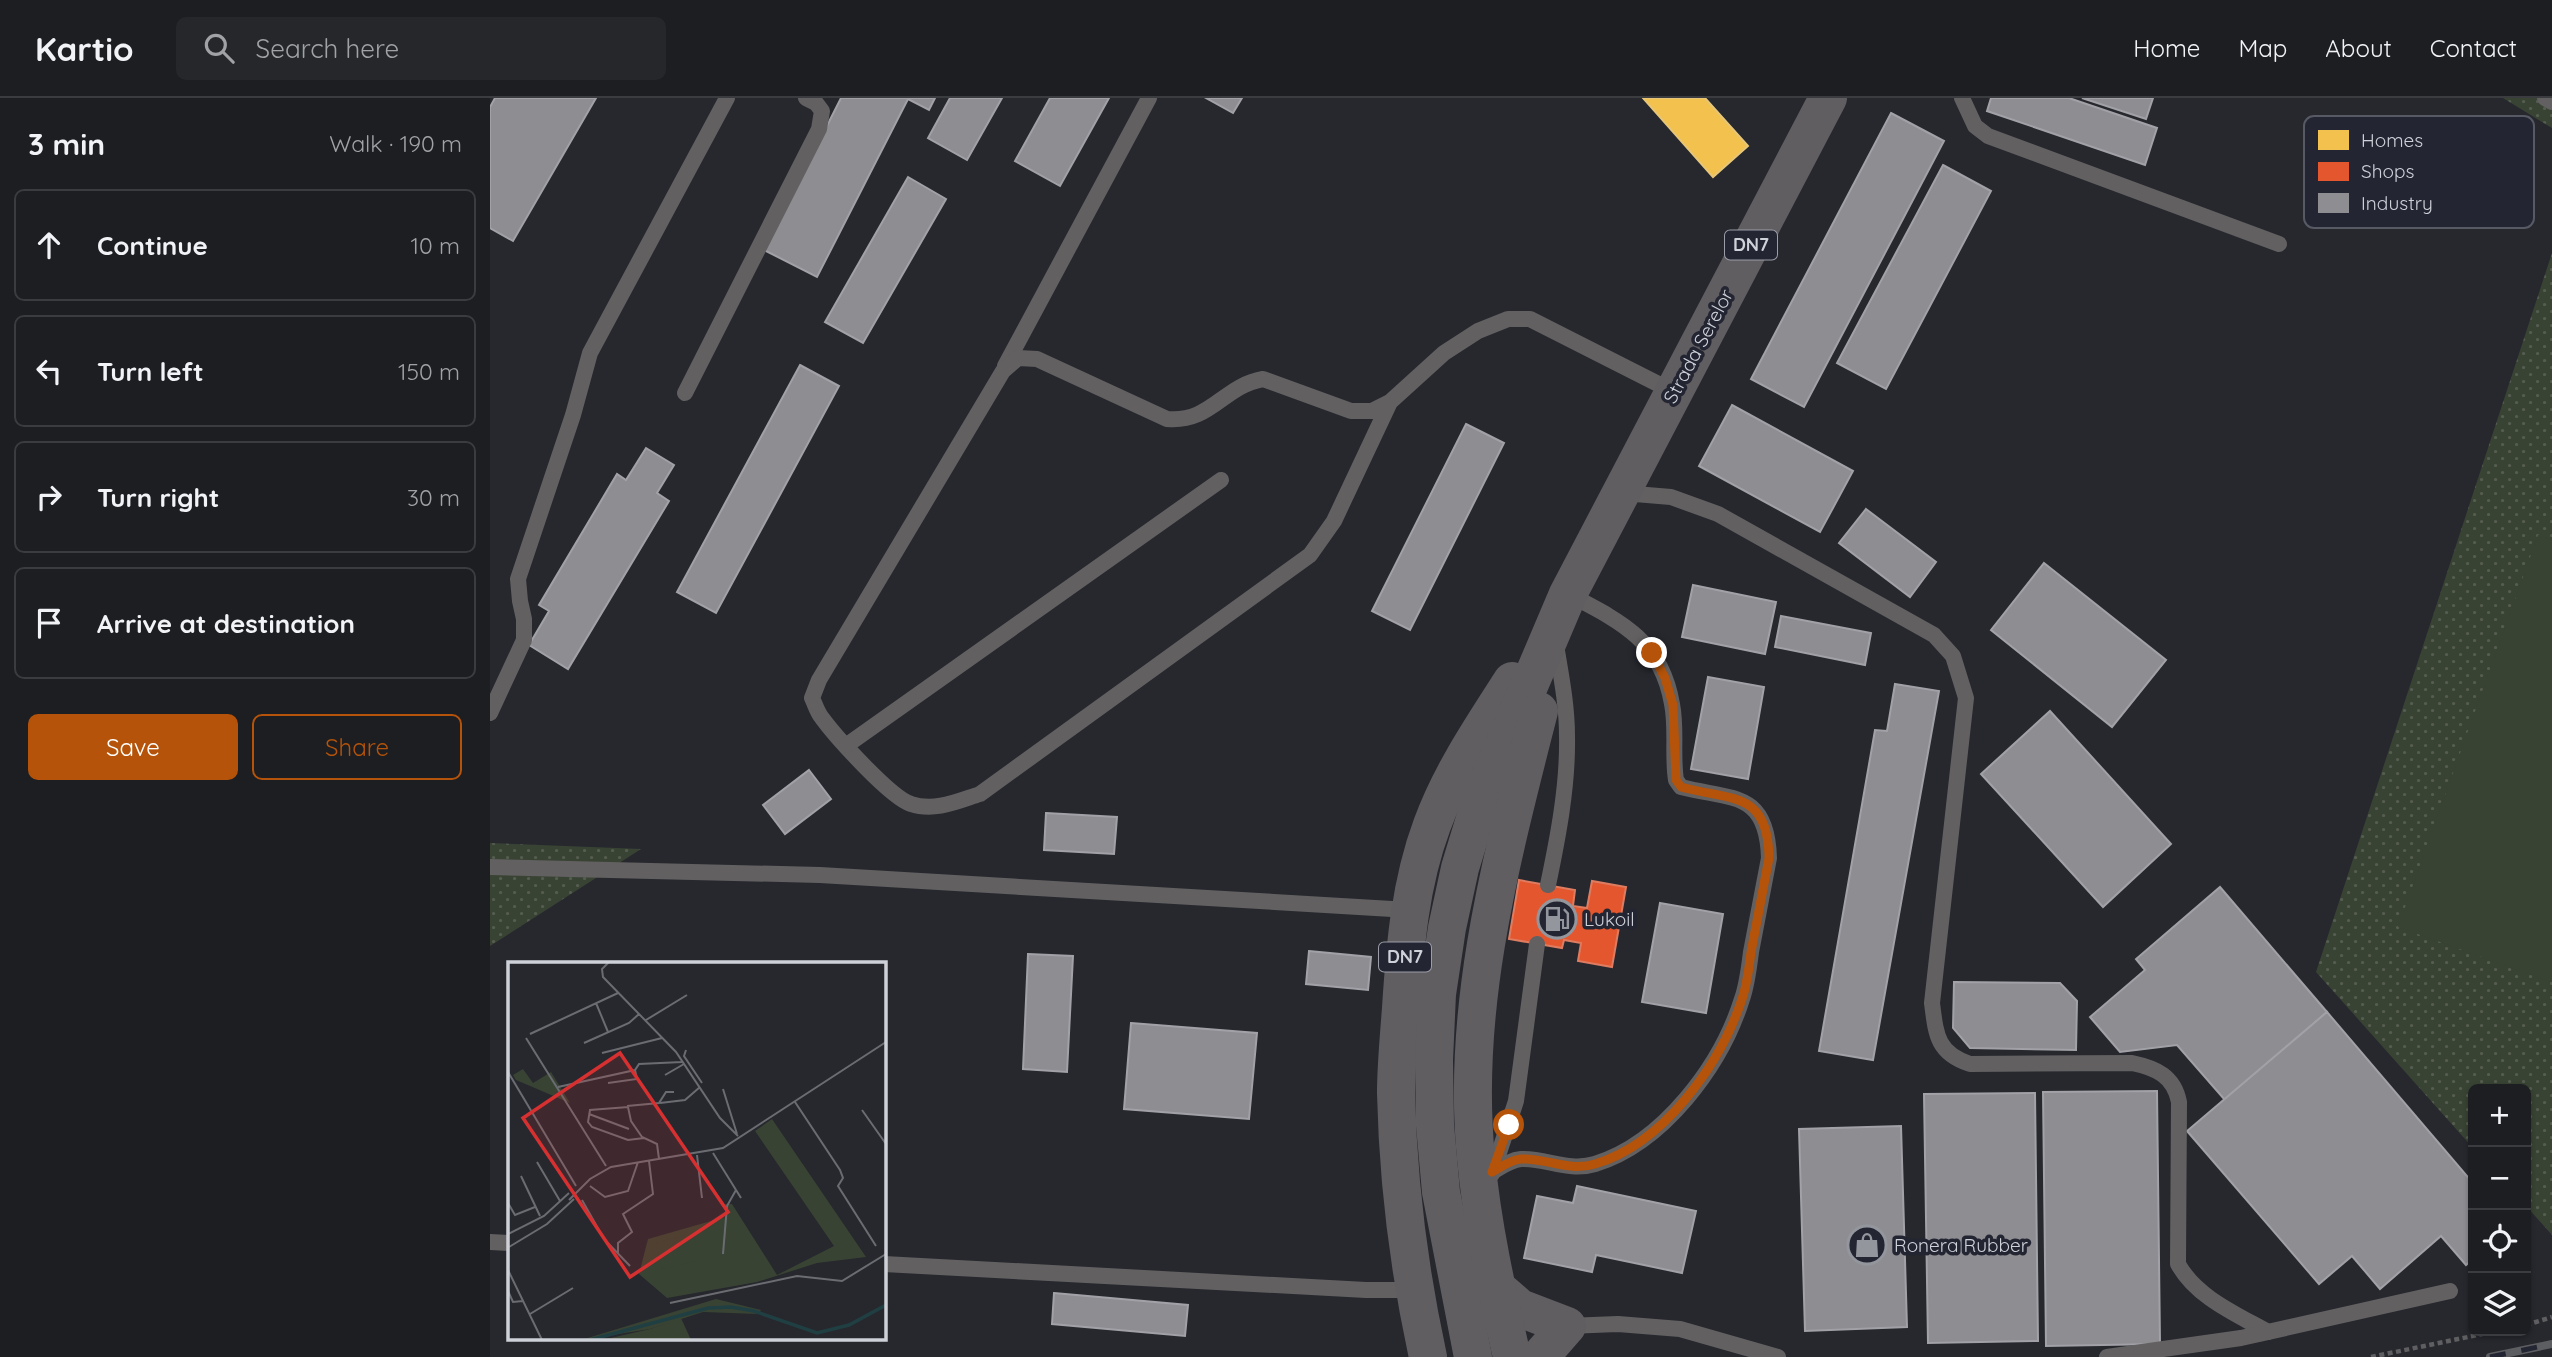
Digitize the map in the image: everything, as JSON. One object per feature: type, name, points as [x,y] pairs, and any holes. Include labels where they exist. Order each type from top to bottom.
[{"type":"highway","name":"Strada Serelor","points":[[1568,594],[1828,98]]},
{"type":"highway","name":"DN7","points":[[1512,1357],[1485,1234],[1487,1186],[1476,1156],[1473,1094],[1478,1009],[1490,915],[1568,594]]},
{"type":"highway","name":"DN7","points":[[1428,1357],[1413,1290],[1401,1176],[1396,1091],[1409,910],[1420,862],[1449,786],[1471,744],[1568,594]]},
{"type":"highway","name":"DN7","points":[[1473,1357],[1441,1192],[1435,1125],[1437,994],[1447,928],[1481,799],[1568,594]]},
{"type":"highway","points":[[1497,1288],[1520,1308],[1567,1326],[1540,1357]]},
{"type":"lane","points":[[490,713],[524,640],[518,579],[573,415],[590,353],[727,98]]},
{"type":"lane","points":[[685,393],[819,129],[822,111],[817,103],[806,98]]},
{"type":"lane","points":[[1149,98],[1003,371],[819,680],[812,698],[821,716],[888,789],[909,804],[926,807],[947,805],[980,794],[1310,555],[1334,521],[1390,402]]},
{"type":"lane","points":[[1962,98],[1975,126],[1988,136],[2279,244]]},
{"type":"lane","points":[[2545,98],[2552,102]]},
{"type":"lane","points":[[1003,371],[1018,358],[1037,359],[1167,419],[1196,417],[1249,381],[1263,379],[1351,411],[1372,411],[1390,402],[1444,353],[1478,331],[1508,319],[1530,319],[1674,392]]},
{"type":"lane","points":[[847,745],[1221,480]]},
{"type":"lane","points":[[1621,493],[1671,496],[1718,514],[1934,635],[1954,656],[1966,698],[1932,1003],[1935,1030],[1942,1047],[1955,1059],[1970,1064],[2132,1063],[2154,1068],[2164,1075],[2177,1089],[2179,1101],[2178,1264],[2185,1276],[2200,1290],[2268,1332]]},
{"type":"lane","points":[[1487,1186],[1508,1163],[1520,1159],[1571,1167],[1591,1166],[1617,1157],[1639,1143],[1683,1102],[1728,1034],[1743,998],[1769,858],[1769,839],[1762,821],[1743,800],[1681,787],[1676,780],[1673,705],[1665,678],[1652,653],[1625,624],[1568,594]]},
{"type":"lane","points":[[1548,886],[1559,827],[1566,763],[1565,701],[1556,644]]},
{"type":"lane","points":[[490,867],[820,874],[1409,910]]},
{"type":"lane","points":[[1487,1186],[1516,1101],[1537,944]]},
{"type":"lane","points":[[490,1242],[508,1243]]},
{"type":"lane","points":[[886,1264],[1366,1290],[1413,1290]]},
{"type":"lane","points":[[2108,1357],[2268,1332],[2450,1291]]},
{"type":"lane","points":[[1567,1326],[1618,1324],[1680,1329],[1778,1357]]},
{"type":"path","points":[[2531,1323],[2552,1317]]},
{"type":"path","points":[[2371,1357],[2473,1336]]},
{"type":"green space","points":[[2503,98],[2552,98],[2552,128]]},
{"type":"green space","points":[[2552,253],[2552,1235],[2531,1212],[2531,1084],[2468,1084],[2468,1142],[2316,972]]},
{"type":"green space","points":[[2538,535],[2552,540],[2552,982],[2398,927]]},
{"type":"green space","points":[[490,843],[641,849],[490,946]]},
{"type":"building: Homes","points":[[1643,98],[1705,98],[1748,146],[1713,177]]},
{"type":"building: Shops","points":[[1519,880],[1575,890],[1573,906],[1587,908],[1592,881],[1626,887],[1612,967],[1578,961],[1581,943],[1564,940],[1562,948],[1509,939]]},
{"type":"building: Industry","points":[[495,98],[596,98],[513,241],[490,228],[490,107]]},
{"type":"building: Industry","points":[[841,98],[935,98],[929,110],[908,99],[817,277],[764,250]]},
{"type":"building: Industry","points":[[950,98],[1002,98],[967,160],[928,138]]},
{"type":"building: Industry","points":[[1050,98],[1109,98],[1060,186],[1015,161]]},
{"type":"building: Industry","points":[[1206,98],[1242,98],[1233,113]]},
{"type":"building: Industry","points":[[1991,98],[2069,98],[2157,128],[2145,165],[1987,111]]},
{"type":"building: Industry","points":[[2082,98],[2153,98],[2146,119]]},
{"type":"building: Industry","points":[[1891,113],[1944,141],[1804,407],[1751,379]]},
{"type":"building: Industry","points":[[1943,165],[1991,191],[1886,389],[1837,363]]},
{"type":"building: Industry","points":[[908,177],[946,199],[863,343],[825,322]]},
{"type":"building: Industry","points":[[800,365],[839,386],[716,613],[677,592]]},
{"type":"building: Industry","points":[[1732,405],[1853,471],[1820,532],[1699,466]]},
{"type":"building: Industry","points":[[1466,424],[1504,443],[1410,630],[1372,611]]},
{"type":"building: Industry","points":[[646,448],[674,465],[657,493],[669,501],[568,669],[529,645],[549,611],[539,605],[617,474],[626,480]]},
{"type":"building: Industry","points":[[1866,509],[1936,562],[1910,597],[1839,543]]},
{"type":"building: Industry","points":[[2044,563],[2166,660],[2112,727],[1991,630]]},
{"type":"building: Industry","points":[[1693,585],[1776,602],[1765,654],[1682,637]]},
{"type":"building: Industry","points":[[1781,616],[1871,633],[1865,665],[1775,647]]},
{"type":"building: Industry","points":[[1708,677],[1764,687],[1748,779],[1691,769]]},
{"type":"building: Industry","points":[[1895,684],[1939,691],[1873,1060],[1819,1051],[1875,730],[1887,731]]},
{"type":"building: Industry","points":[[2050,711],[2171,844],[2103,907],[1981,774]]},
{"type":"building: Industry","points":[[809,770],[831,799],[785,834],[763,805]]},
{"type":"building: Industry","points":[[1046,813],[1117,817],[1114,854],[1044,850]]},
{"type":"building: Industry","points":[[2220,887],[2327,1012],[2225,1100],[2177,1045],[2120,1052],[2090,1017],[2145,970],[2136,959]]},
{"type":"building: Industry","points":[[1660,903],[1723,914],[1706,1013],[1642,1002]]},
{"type":"building: Industry","points":[[1309,951],[1371,957],[1368,990],[1306,984]]},
{"type":"building: Industry","points":[[1028,954],[1073,956],[1067,1072],[1023,1069]]},
{"type":"building: Industry","points":[[1954,982],[2060,983],[2077,1001],[2076,1050],[1970,1048],[1953,1028]]},
{"type":"building: Industry","points":[[2327,1012],[2468,1177],[2468,1263],[2466,1265],[2441,1236],[2380,1289],[2352,1256],[2319,1284],[2187,1131]]},
{"type":"building: Industry","points":[[1131,1023],[1257,1033],[1249,1119],[1124,1109]]},
{"type":"building: Industry","points":[[2157,1091],[2160,1344],[2046,1346],[2043,1092]]},
{"type":"building: Industry","points":[[2035,1093],[2038,1341],[1928,1343],[1924,1094]]},
{"type":"building: Industry","points":[[1901,1126],[1907,1327],[1805,1331],[1799,1129]]},
{"type":"building: Industry","points":[[1577,1186],[1696,1211],[1682,1273],[1596,1255],[1592,1272],[1524,1258],[1537,1196],[1573,1203]]},
{"type":"building: Industry","points":[[1054,1293],[1188,1305],[1185,1336],[1052,1324]]},
{"type":"railway","points":[[2490,1357],[2552,1344]]},
{"type":"place","name":"Lukoil","points":[[1557,919]]},
{"type":"place","name":"Ronera Rubber","points":[[1867,1245]]},
{"type":"route","points":[[1509,1125],[1492,1172],[1520,1159],[1571,1167],[1591,1166],[1617,1157],[1639,1143],[1683,1102],[1728,1034],[1743,998],[1769,858],[1769,839],[1762,821],[1743,800],[1681,787],[1676,780],[1673,705],[1665,678],[1652,653]]}]
